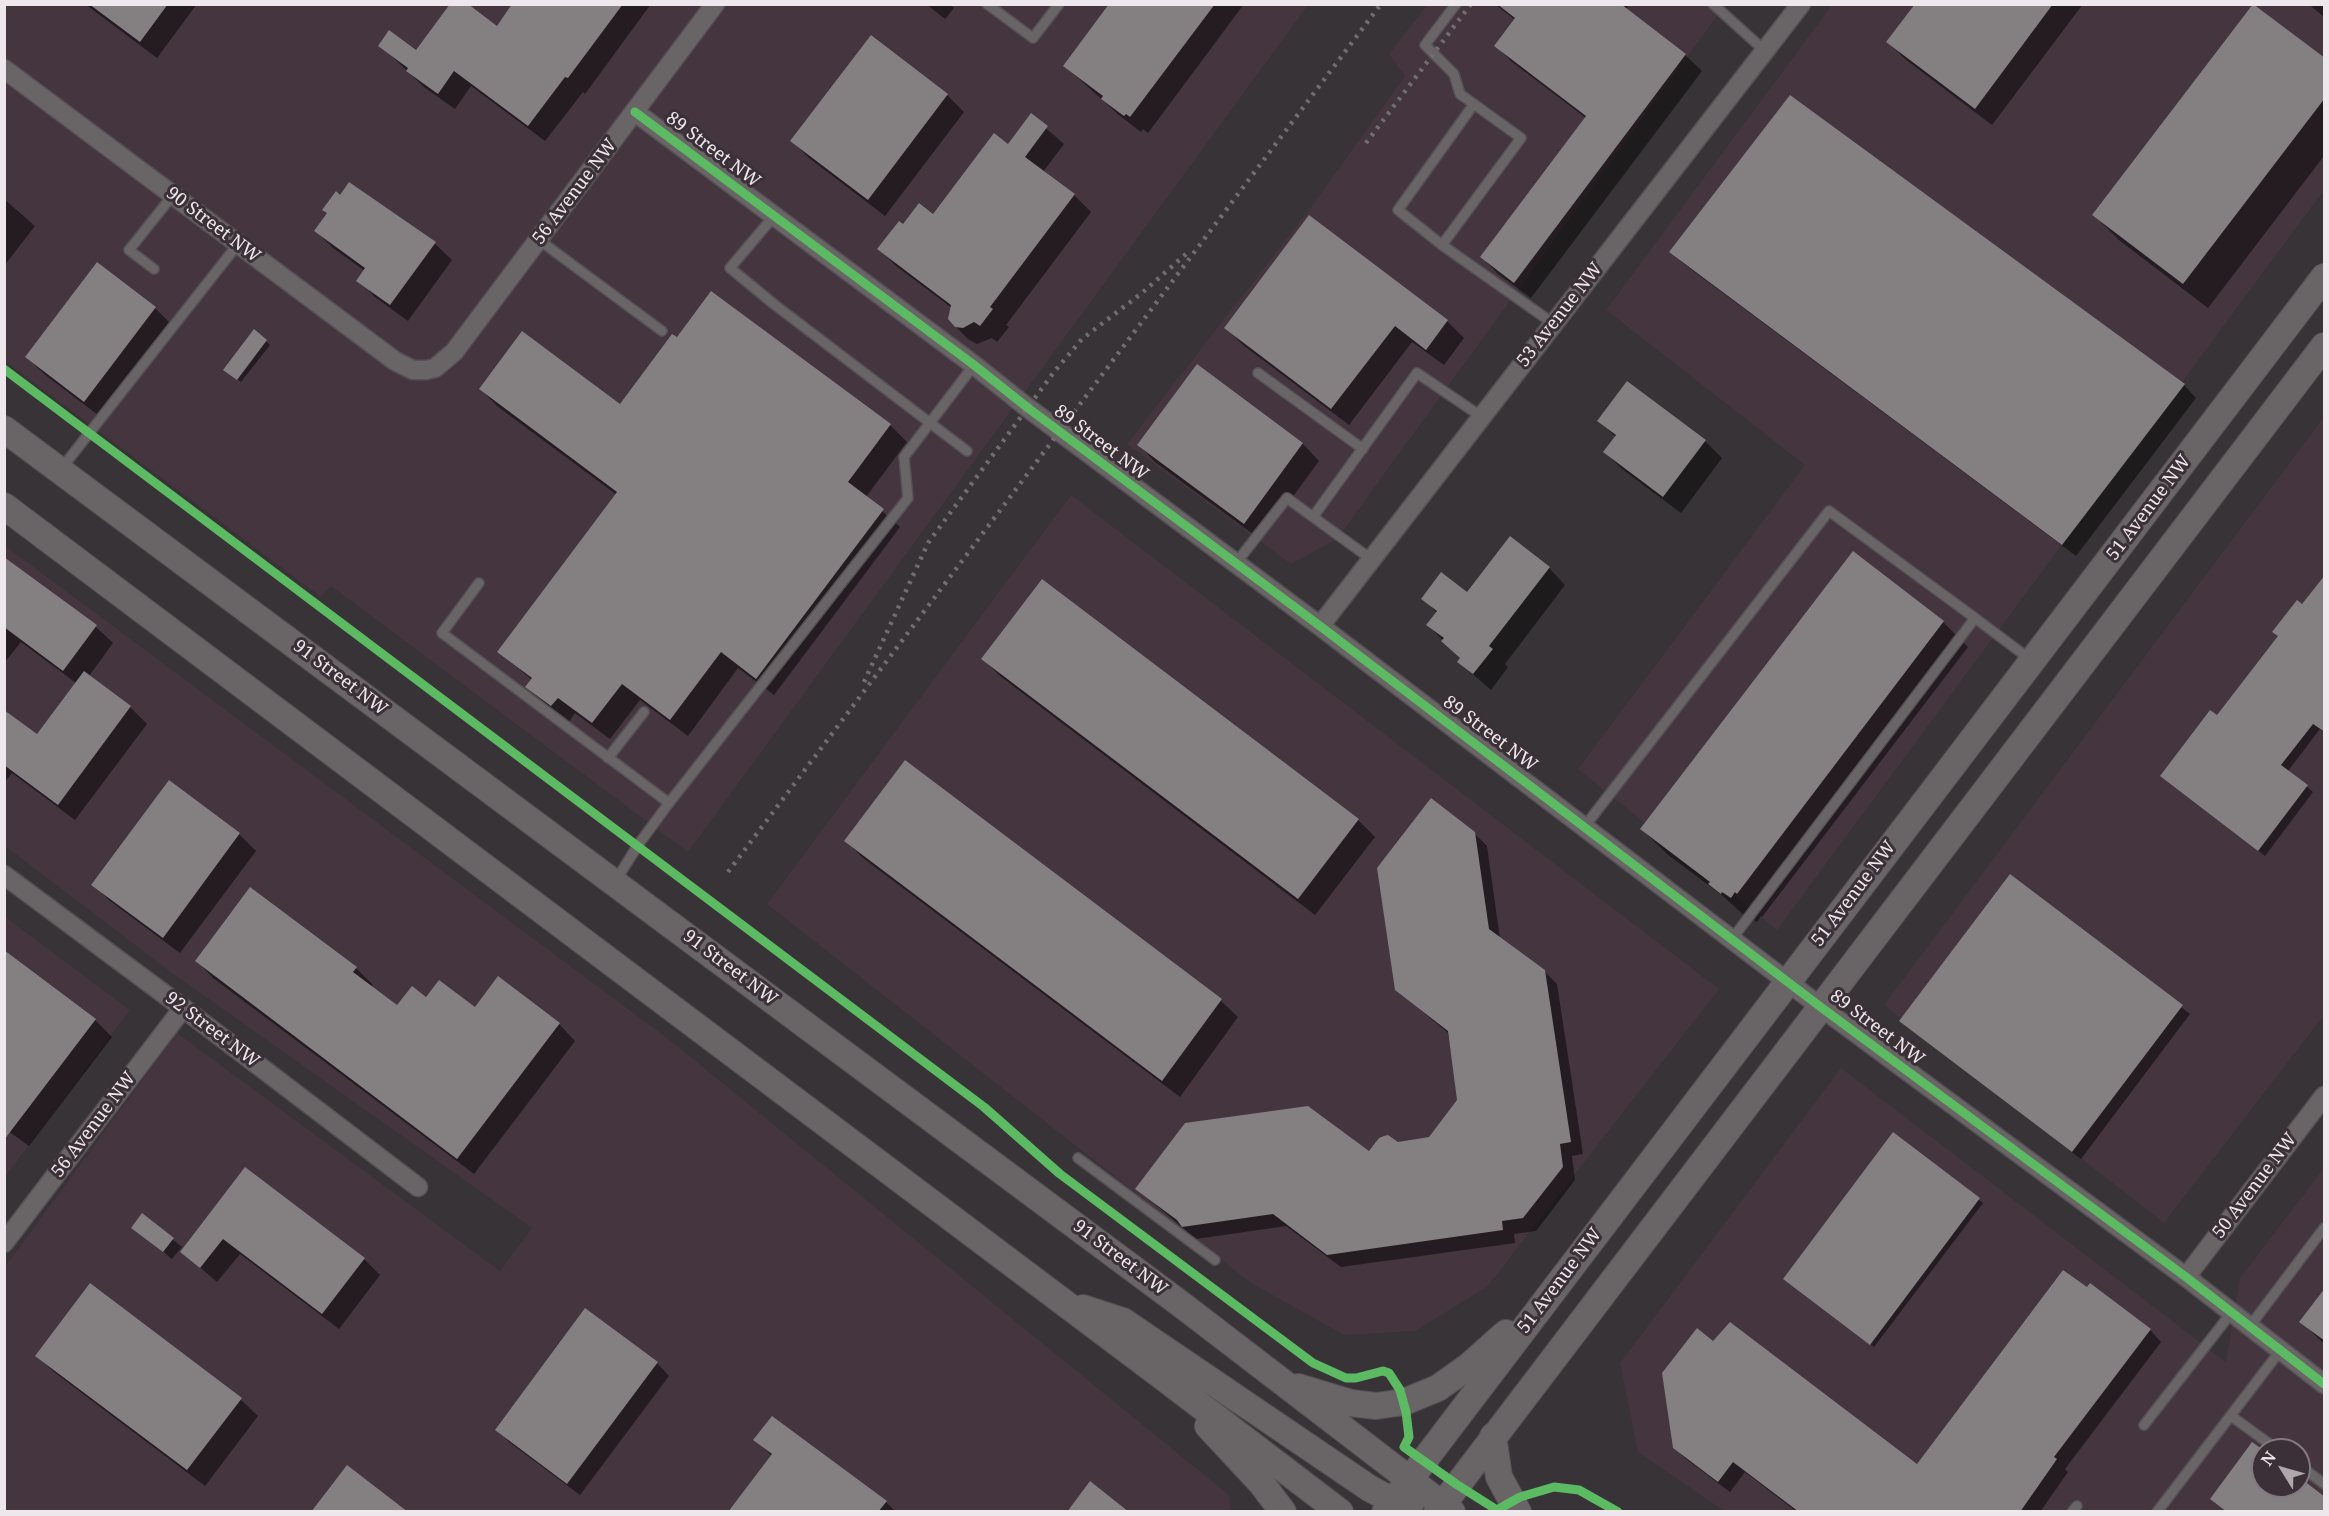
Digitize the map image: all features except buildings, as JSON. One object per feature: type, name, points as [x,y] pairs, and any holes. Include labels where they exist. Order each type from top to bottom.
[{"type":"main road","name":"51 Avenue NW","points":[[1389,1506],[2325,278]]},
{"type":"main road","points":[[1063,1302],[1124,1321],[1359,1482],[1389,1506],[1407,1505],[1444,1509],[1493,1436],[1822,1008],[2325,346]]},
{"type":"main road","name":"91 Street NW","points":[[4,429],[1182,1305],[1409,1479],[1444,1509]]},
{"type":"main road","points":[[4,447],[56,468]]},
{"type":"main road","points":[[4,506],[1340,1512]]},
{"type":"main road","points":[[1283,1383],[1351,1403],[1388,1405],[1412,1399],[1438,1388],[1469,1366],[1552,1292]]},
{"type":"main road","points":[[1159,1374],[1262,1484],[1282,1512]]},
{"type":"main road","points":[[1493,1436],[1499,1477],[1518,1512]]},
{"type":"street","name":"56 Avenue NW","points":[[426,370],[435,368],[454,352],[715,4]]},
{"type":"street","name":"53 Avenue NW","points":[[1320,626],[1801,4]]},
{"type":"street","name":"90 Street NW","points":[[4,69],[395,361],[413,370],[426,370]]},
{"type":"street","name":"89 Street NW","points":[[635,112],[1320,626],[1822,1008],[2186,1277],[2325,1384]]},
{"type":"street","name":"92 Street NW","points":[[4,875],[418,1187]]},
{"type":"street","name":"56 Avenue NW","points":[[4,1243],[183,1008]]},
{"type":"street","name":"50 Avenue NW","points":[[2186,1277],[2325,1096]]},
{"type":"lane","points":[[987,4],[1034,38],[1054,6]]},
{"type":"lane","points":[[1442,245],[1521,138],[1460,94],[1454,74],[1425,45],[1456,4]]},
{"type":"lane","points":[[1713,4],[1765,51]]},
{"type":"lane","points":[[1473,104],[1398,210],[1442,245],[1554,324]]},
{"type":"lane","points":[[154,269],[129,250],[173,195]]},
{"type":"lane","points":[[774,216],[730,268],[968,451]]},
{"type":"lane","points":[[539,240],[662,331]]},
{"type":"lane","points":[[56,468],[238,244]]},
{"type":"lane","points":[[615,882],[638,844],[669,803],[908,498],[904,457],[974,365]]},
{"type":"lane","points":[[1258,373],[1363,449]]},
{"type":"lane","points":[[1313,517],[1417,373],[1482,417]]},
{"type":"lane","points":[[1236,563],[1287,498],[1371,559]]},
{"type":"lane","points":[[1584,826],[1829,510],[2032,661]]},
{"type":"lane","points":[[479,583],[442,633],[669,803]]},
{"type":"lane","points":[[1732,939],[1976,618]]},
{"type":"lane","points":[[608,758],[644,712]]},
{"type":"lane","points":[[1078,1158],[1215,1260]]},
{"type":"lane","points":[[2250,1326],[2325,1228]]},
{"type":"lane","points":[[2144,1425],[2232,1312]]},
{"type":"lane","points":[[2157,1512],[2280,1350]]},
{"type":"lane","points":[[2231,1416],[2261,1438]]},
{"type":"lane","points":[[2311,1474],[2325,1484]]},
{"type":"shaded area","points":[[9,4],[1308,5],[688,852],[331,586],[321,597],[5,361],[4,10]]},
{"type":"shaded area","points":[[1427,5],[1725,5],[1337,539],[1291,564],[1127,444],[1309,210],[1405,76],[1389,54]]},
{"type":"shaded area","points":[[1832,5],[2324,5],[2324,190],[1777,930],[1578,769],[1805,465],[1606,310]]},
{"type":"shaded area","points":[[2324,417],[2324,1015],[2164,1223],[1884,1005]]},
{"type":"shaded area","points":[[1071,495],[1719,989],[1487,1287],[1415,1331],[1344,1335],[1251,1283],[767,904]]},
{"type":"shaded area","points":[[4,545],[671,1041],[1229,1495],[1231,1511],[5,1511],[5,1267],[177,1033],[500,1271],[532,1228],[172,973],[5,846]]},
{"type":"shaded area","points":[[4,916],[130,1010],[5,1177],[4,1177]]},
{"type":"shaded area","points":[[1841,1068],[2226,1362],[2240,1278],[2324,1168],[2324,1511],[1724,1511],[1638,1452],[1620,1363]]},
{"type":"railway","points":[[728,872],[1381,4]]},
{"type":"railway","points":[[1366,143],[1471,4]]},
{"type":"railway","points":[[864,682],[928,543],[1054,372],[1082,339],[1142,293],[1186,254]]},
{"type":"cycle path","points":[[635,112],[1320,626],[1822,1008],[2186,1277],[2324,1384]]},
{"type":"cycle path","points":[[4,369],[984,1107],[1060,1174],[1313,1363],[1346,1378],[1356,1378],[1383,1371],[1389,1373],[1400,1390],[1406,1412],[1409,1437],[1404,1447],[1456,1484],[1497,1510],[1520,1497],[1554,1487],[1579,1490],[1618,1512]]}]
